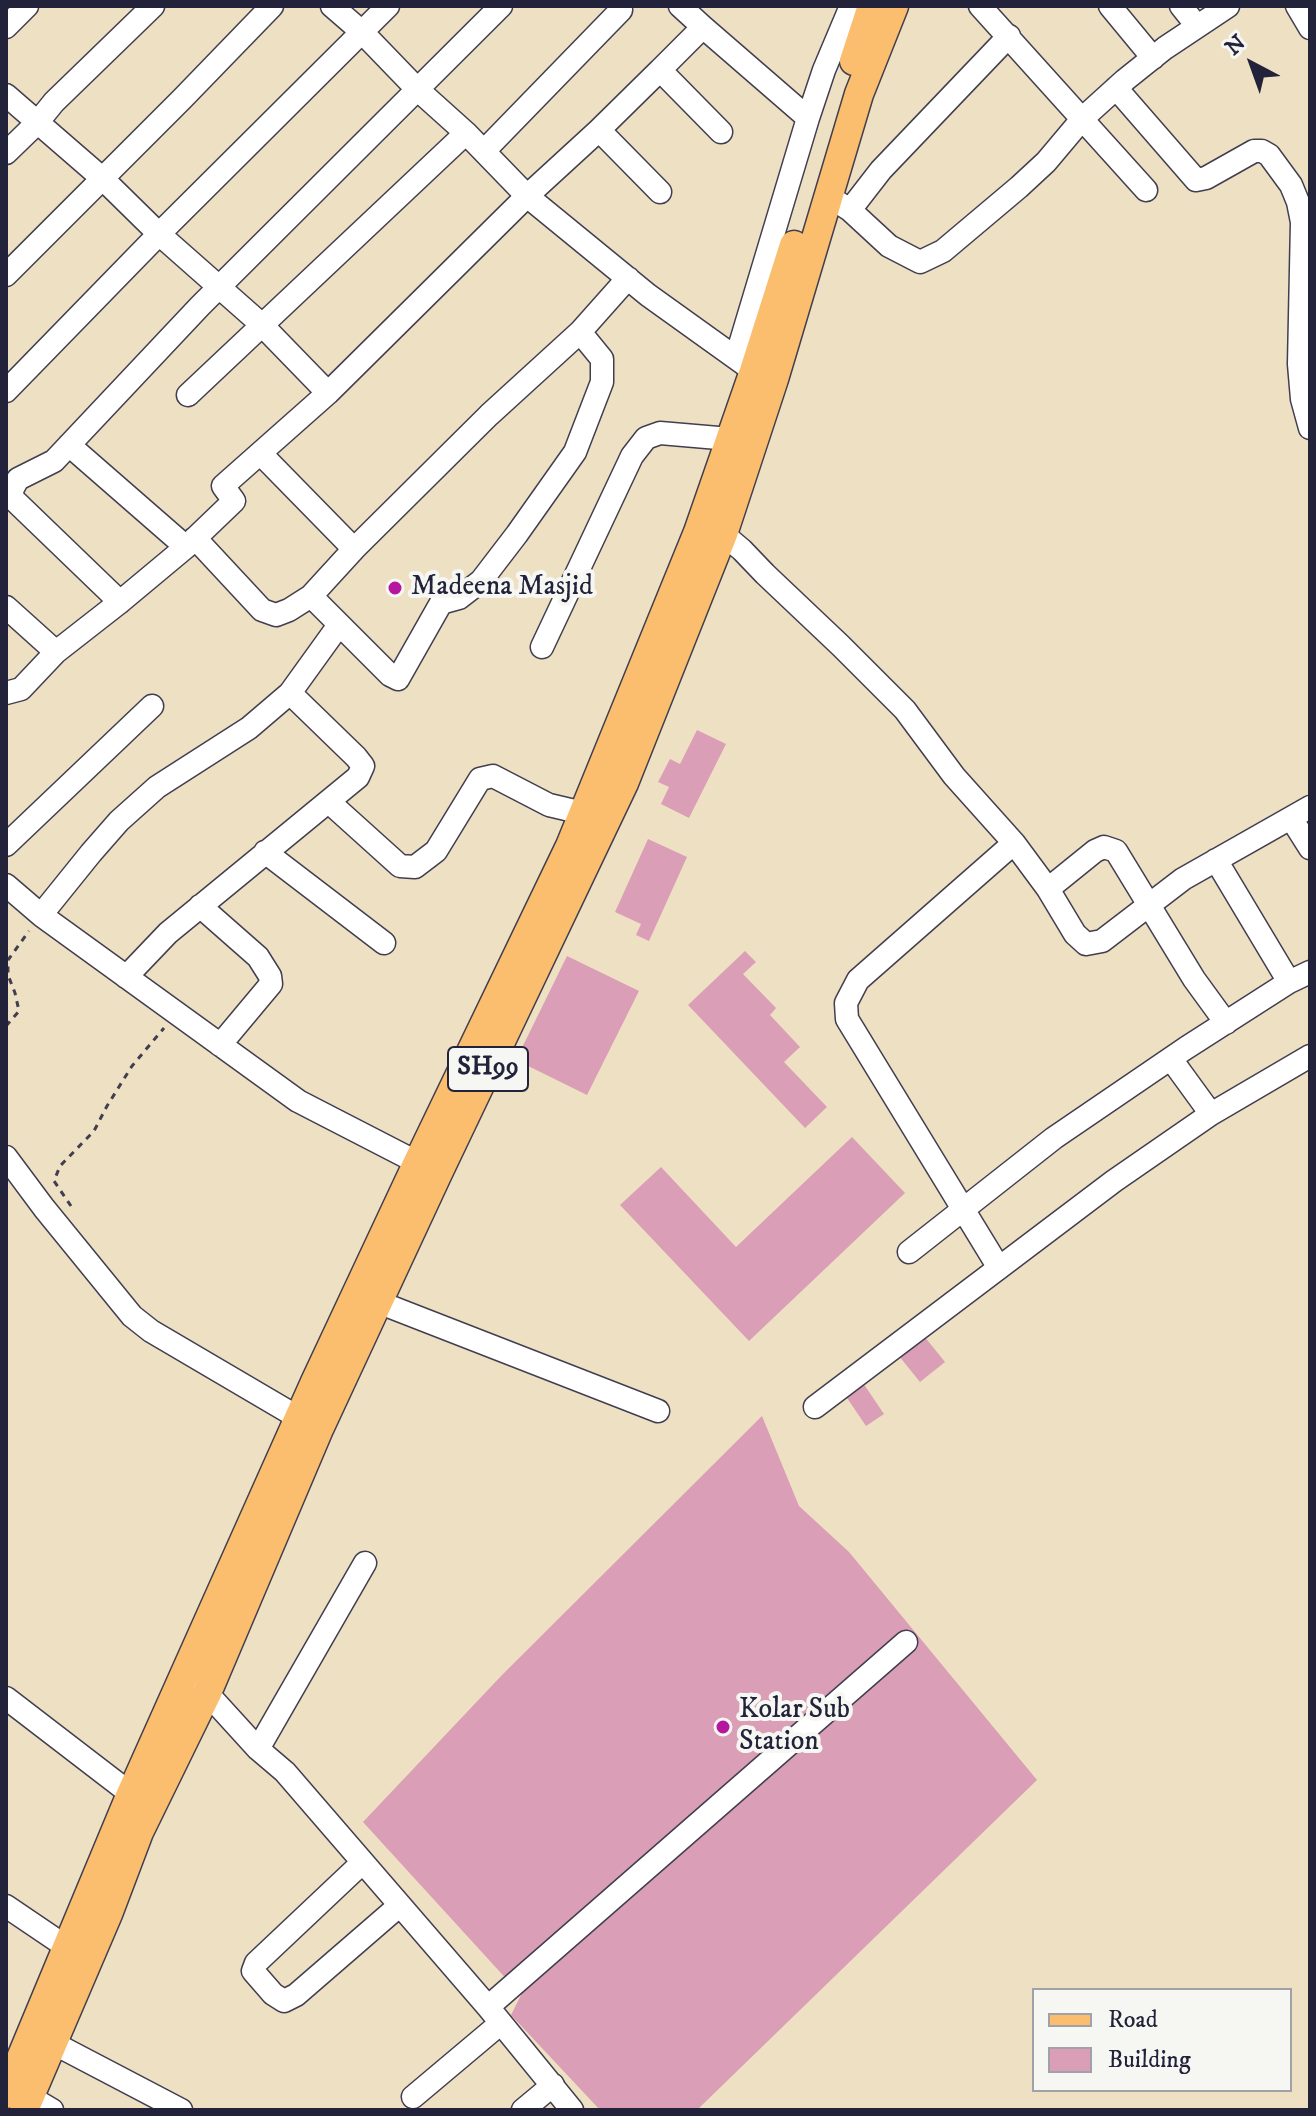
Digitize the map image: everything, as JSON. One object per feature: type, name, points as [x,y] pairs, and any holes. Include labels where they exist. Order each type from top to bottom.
[{"type":"main road","name":"SH99","points":[[28,2103],[108,1914],[196,1685],[309,1425],[428,1168],[570,846],[698,532],[755,369],[872,6]]},
{"type":"main road","name":"SH99","points":[[309,1425],[378,1302],[428,1168],[624,783],[723,534],[755,369],[839,203],[859,94],[894,6]]},
{"type":"main road","name":"SH99","points":[[28,2103],[68,1948],[131,1794],[196,1685]]},
{"type":"street","points":[[6,27],[27,6]]},
{"type":"street","points":[[6,153],[153,6]]},
{"type":"street","points":[[6,275],[272,6]]},
{"type":"street","points":[[332,6],[466,133],[527,196],[648,295],[755,369],[808,118],[851,6]]},
{"type":"street","points":[[6,391],[388,6]]},
{"type":"street","points":[[120,602],[11,497],[18,479],[54,461],[219,287],[501,6]]},
{"type":"street","points":[[680,6],[808,118]]},
{"type":"street","points":[[980,6],[1146,190]]},
{"type":"street","points":[[1110,6],[1153,58]]},
{"type":"street","points":[[1181,6],[1197,26]]},
{"type":"street","points":[[1009,36],[881,170],[839,203],[889,246],[920,262],[943,251],[1019,187],[1046,162],[1083,118],[1116,88],[1228,6]]},
{"type":"street","points":[[1297,6],[1310,28]]},
{"type":"street","points":[[484,151],[621,10]]},
{"type":"street","points":[[6,693],[21,689],[56,652],[120,602],[234,501],[223,486],[328,393],[703,27]]},
{"type":"street","points":[[660,70],[721,132]]},
{"type":"street","points":[[1116,88],[1196,180],[1206,178],[1254,151],[1262,151],[1269,155],[1291,185],[1302,222],[1305,334],[1299,364],[1302,399],[1310,427]]},
{"type":"street","points":[[6,95],[261,324],[328,393]]},
{"type":"street","points":[[599,130],[660,192]]},
{"type":"street","points":[[188,395],[466,133]]},
{"type":"street","points":[[69,445],[190,542],[262,610],[276,615],[311,596],[489,415],[580,332],[628,278]]},
{"type":"street","points":[[311,596],[390,675],[398,679],[441,603],[459,598],[481,581],[575,452],[602,382],[602,359],[580,332]]},
{"type":"street","points":[[542,647],[632,456],[646,438],[660,433],[730,439]]},
{"type":"street","points":[[261,454],[354,549]]},
{"type":"street","points":[[723,534],[905,710],[954,776],[1014,843],[1048,889],[1075,934],[1086,944],[1102,941],[1183,879],[1300,812],[1310,848]]},
{"type":"street","points":[[6,607],[56,652]]},
{"type":"street","points":[[41,915],[110,831],[157,787],[249,728],[290,693],[339,625]]},
{"type":"street","points":[[126,977],[168,933],[358,777],[363,766],[290,693]]},
{"type":"street","points":[[6,845],[152,706]]},
{"type":"street","points":[[329,802],[400,866],[415,867],[436,851],[480,779],[493,776],[549,805],[583,813]]},
{"type":"street","points":[[999,1268],[847,1019],[846,1003],[858,980],[1014,843]]},
{"type":"street","points":[[1048,889],[1095,851],[1104,847],[1116,851],[1194,979],[1226,1023]]},
{"type":"street","points":[[265,852],[384,943]]},
{"type":"street","points":[[1216,860],[1289,982]]},
{"type":"street","points":[[6,885],[41,915],[298,1101],[428,1168]]},
{"type":"street","points":[[200,906],[258,957],[270,976],[271,984],[220,1045]]},
{"type":"street","points":[[909,1252],[1054,1138],[1289,982],[1310,972]]},
{"type":"street","points":[[815,1407],[1114,1181],[1211,1114],[1310,1056]]},
{"type":"street","points":[[1171,1059],[1211,1114]]},
{"type":"street","points":[[6,1157],[132,1316],[151,1331],[309,1425]]},
{"type":"street","points":[[378,1302],[658,1411]]},
{"type":"street","points":[[258,1749],[365,1563]]},
{"type":"street","points":[[413,2097],[494,2015],[906,1642]]},
{"type":"street","points":[[196,1685],[258,1749],[285,1772],[572,2110]]},
{"type":"street","points":[[6,1698],[131,1794]]},
{"type":"street","points":[[362,1863],[256,1963],[253,1971],[273,1994],[284,2001],[296,1995],[400,1905]]},
{"type":"street","points":[[6,1906],[68,1948]]},
{"type":"street","points":[[53,2043],[181,2110]]},
{"type":"street","points":[[523,2110],[553,2085]]},
{"type":"path","points":[[6,1026],[19,1011],[8,975],[8,960],[41,915]]},
{"type":"path","points":[[65,1234],[76,1217],[54,1181],[60,1166],[94,1131],[132,1066],[176,1013]]},
{"type":"building","points":[[697,730],[726,744],[689,818],[661,804],[669,787],[658,782],[670,759],[680,764]]},
{"type":"building","points":[[648,839],[687,857],[649,941],[636,935],[641,924],[615,912]]},
{"type":"building","points":[[745,951],[756,962],[743,974],[776,1008],[770,1015],[800,1047],[784,1062],[827,1107],[805,1128],[688,1005]]},
{"type":"building","points":[[567,956],[639,991],[587,1095],[516,1060]]},
{"type":"building","points":[[852,1137],[905,1193],[749,1341],[620,1205],[661,1167],[736,1247]]},
{"type":"building","points":[[924,1336],[945,1362],[920,1382],[899,1356]]},
{"type":"building","points":[[863,1383],[884,1414],[866,1426],[845,1395]]},
{"type":"building","name":"Kolar Sub Station","points":[[762,1416],[799,1506],[849,1552],[1037,1780],[697,2110],[600,2110],[511,2015],[521,1995],[363,1822],[502,1675]]},
{"type":"place","name":"Madeena Masjid","points":[[395,588]]},
{"type":"place","name":"Kolar Sub Station","points":[[723,1727]]}]
